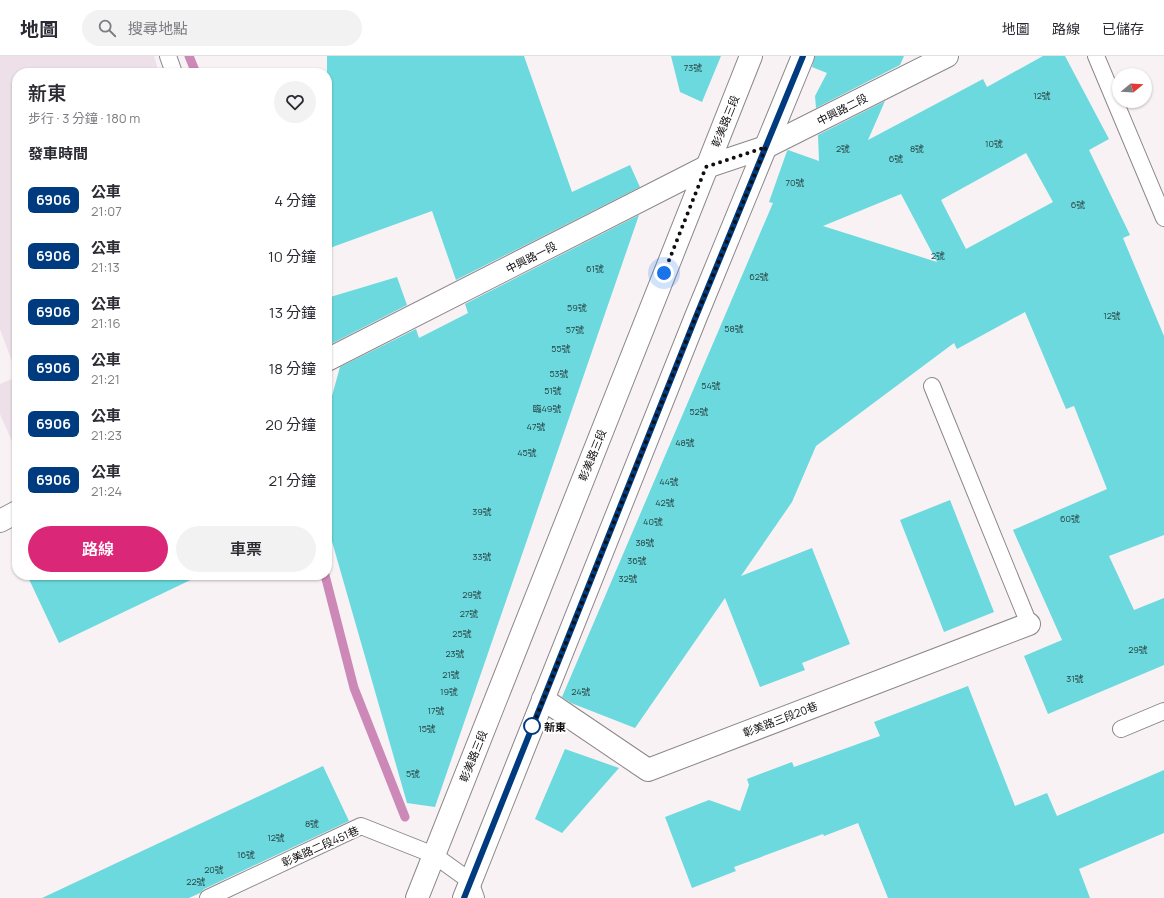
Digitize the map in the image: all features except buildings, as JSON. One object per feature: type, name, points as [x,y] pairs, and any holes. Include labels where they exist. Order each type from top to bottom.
[{"type":"main road","name":"彰美路三段","points":[[416,898],[751,56]]},
{"type":"main road","points":[[470,892],[543,698],[695,319],[803,56]]},
{"type":"main road","name":"中興路二段","points":[[736,157],[766,147],[947,56]]},
{"type":"main road","name":"中興路一段","points":[[332,357],[706,167],[736,157]]},
{"type":"main road","points":[[0,521],[12,515]]},
{"type":"main road","name":"彰美路三段20巷","points":[[543,698],[648,770],[1029,624]]},
{"type":"lane","points":[[168,56],[172,68]]},
{"type":"lane","points":[[1096,56],[1164,218]]},
{"type":"lane","points":[[932,386],[1029,624]]},
{"type":"lane","points":[[1121,729],[1164,711]]},
{"type":"lane","name":"彰美路二段451巷","points":[[208,898],[361,826],[434,855],[470,892]]},
{"type":"shaded area","points":[[0,56],[154,56],[158,68],[12,68],[12,361],[0,329]]},
{"type":"shaded area","points":[[12,379],[12,442],[0,414],[0,384]]},
{"type":"waterway","points":[[189,56],[194,68]]},
{"type":"waterway","points":[[326,580],[354,688],[405,817]]},
{"type":"bus line","name":"6906","points":[[464,898],[695,319],[803,56]]},
{"type":"place","name":"新東","points":[[532,726]]},
{"type":"route","points":[[532,726],[532,728],[695,319],[766,147],[706,167],[664,273]]}]
